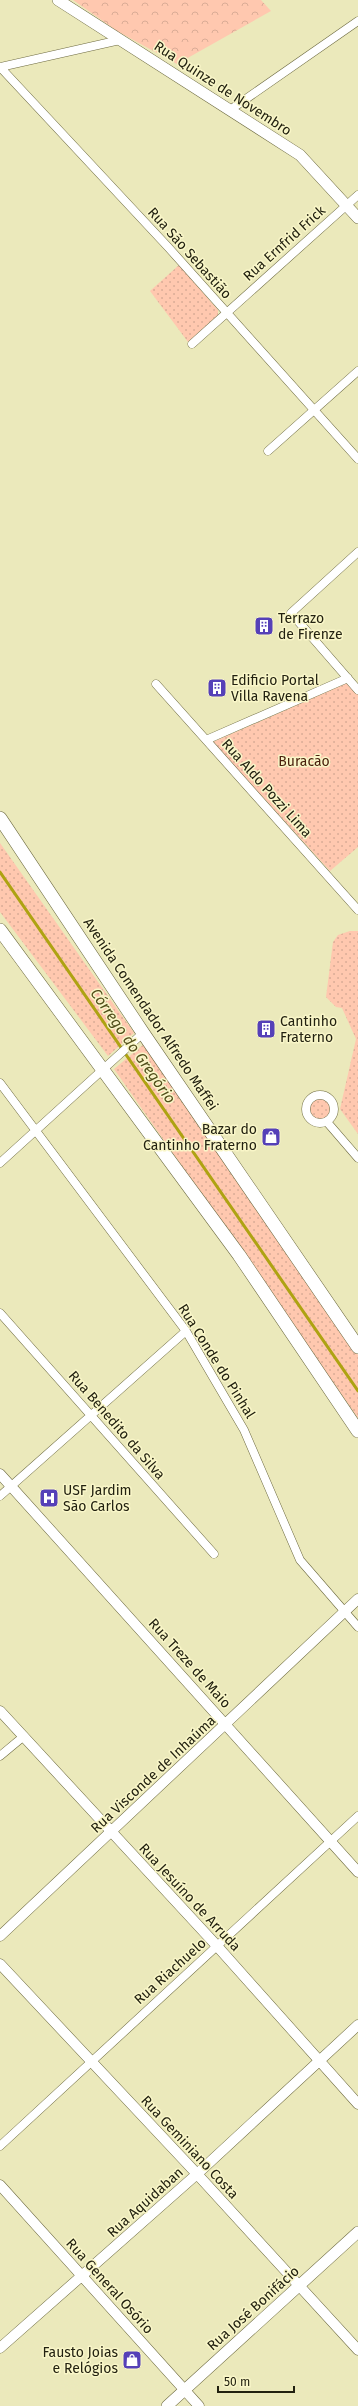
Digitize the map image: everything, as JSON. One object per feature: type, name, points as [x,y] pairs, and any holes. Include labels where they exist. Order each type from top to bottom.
[{"type":"main road","name":"Rua Quinze de Novembro","points":[[58,0],[305,160],[358,218]]},
{"type":"main road","name":"Avenida Comendador Alfredo Maffei","points":[[0,818],[144,1033],[358,1347]]},
{"type":"main road","points":[[0,930],[106,1066],[239,1255],[358,1431]]},
{"type":"main road","name":"Rua José Bonifácio","points":[[167,2406],[299,2288],[358,2232]]},
{"type":"street","points":[[230,110],[358,22]]},
{"type":"street","points":[[0,67],[120,40]]},
{"type":"street","name":"Rua São Sebastião","points":[[0,67],[315,409],[358,459]]},
{"type":"street","name":"Rua Ernfrid Frick","points":[[192,344],[358,195]]},
{"type":"street","points":[[268,451],[358,371]]},
{"type":"street","points":[[358,552],[291,613],[358,690]]},
{"type":"street","points":[[206,740],[348,678]]},
{"type":"street","name":"Rua Aldo Pozzi Lima","points":[[156,684],[358,910]]},
{"type":"street","points":[[0,1163],[144,1033]]},
{"type":"street","name":"Rua Conde do Pinhal","points":[[0,1083],[35,1132],[186,1330],[244,1430],[300,1560],[358,1627]]},
{"type":"street","points":[[327,1122],[358,1158]]},
{"type":"street","name":"Rua Benedito da Silva","points":[[0,1313],[214,1554]]},
{"type":"street","points":[[0,1496],[186,1330]]},
{"type":"street","name":"Rua Treze de Maio","points":[[0,1474],[358,1872]]},
{"type":"street","name":"Rua Visconde de Inhaúma","points":[[0,1936],[227,1725],[358,1599]]},
{"type":"street","name":"Rua Jesuíno de Arruda","points":[[0,1710],[110,1833],[217,1946],[358,2104]]},
{"type":"street","points":[[0,1756],[24,1736]]},
{"type":"street","name":"Rua Riachuelo","points":[[0,2146],[358,1816]]},
{"type":"street","name":"Rua Geminiano Costa","points":[[0,1964],[197,2174],[299,2288],[358,2350]]},
{"type":"street","name":"Rua Aquidaban","points":[[0,2348],[197,2174],[358,2025]]},
{"type":"street","name":"Rua General Osório","points":[[0,2186],[199,2406]]},
{"type":"green space","points":[[73,0],[261,0],[271,11],[177,64],[117,31]]},
{"type":"green space","points":[[179,265],[218,310],[218,315],[188,342],[150,291]]},
{"type":"green space","name":"Buracão","points":[[347,683],[358,695],[358,847],[330,871],[213,742]]},
{"type":"green space","points":[[0,843],[134,1033],[108,1056],[0,912]]},
{"type":"green space","points":[[350,931],[358,931],[358,1134],[340,1109],[356,1039],[342,1008],[336,1007],[326,997],[333,942],[338,935]]},
{"type":"green space","points":[[144,1044],[358,1355],[358,1418],[114,1069]]},
{"type":"green space","points":[[320,1097],[329,1100],[332,1109],[329,1118],[320,1121],[311,1118],[308,1109],[311,1100]]},
{"type":"waterway","name":"Córrego do Gregório","points":[[0,872],[358,1391]]},
{"type":"place","name":"Terrazo de Firenze","points":[[264,626]]},
{"type":"place","name":"Edificio Portal Villa Ravena","points":[[217,688]]},
{"type":"place","name":"Cantinho Fraterno","points":[[266,1029]]},
{"type":"place","name":"Bazar do Cantinho Fraterno","points":[[271,1137]]},
{"type":"place","name":"USF Jardim São Carlos","points":[[49,1498]]},
{"type":"place","name":"Fausto Joias e Relógios","points":[[132,2360]]}]
